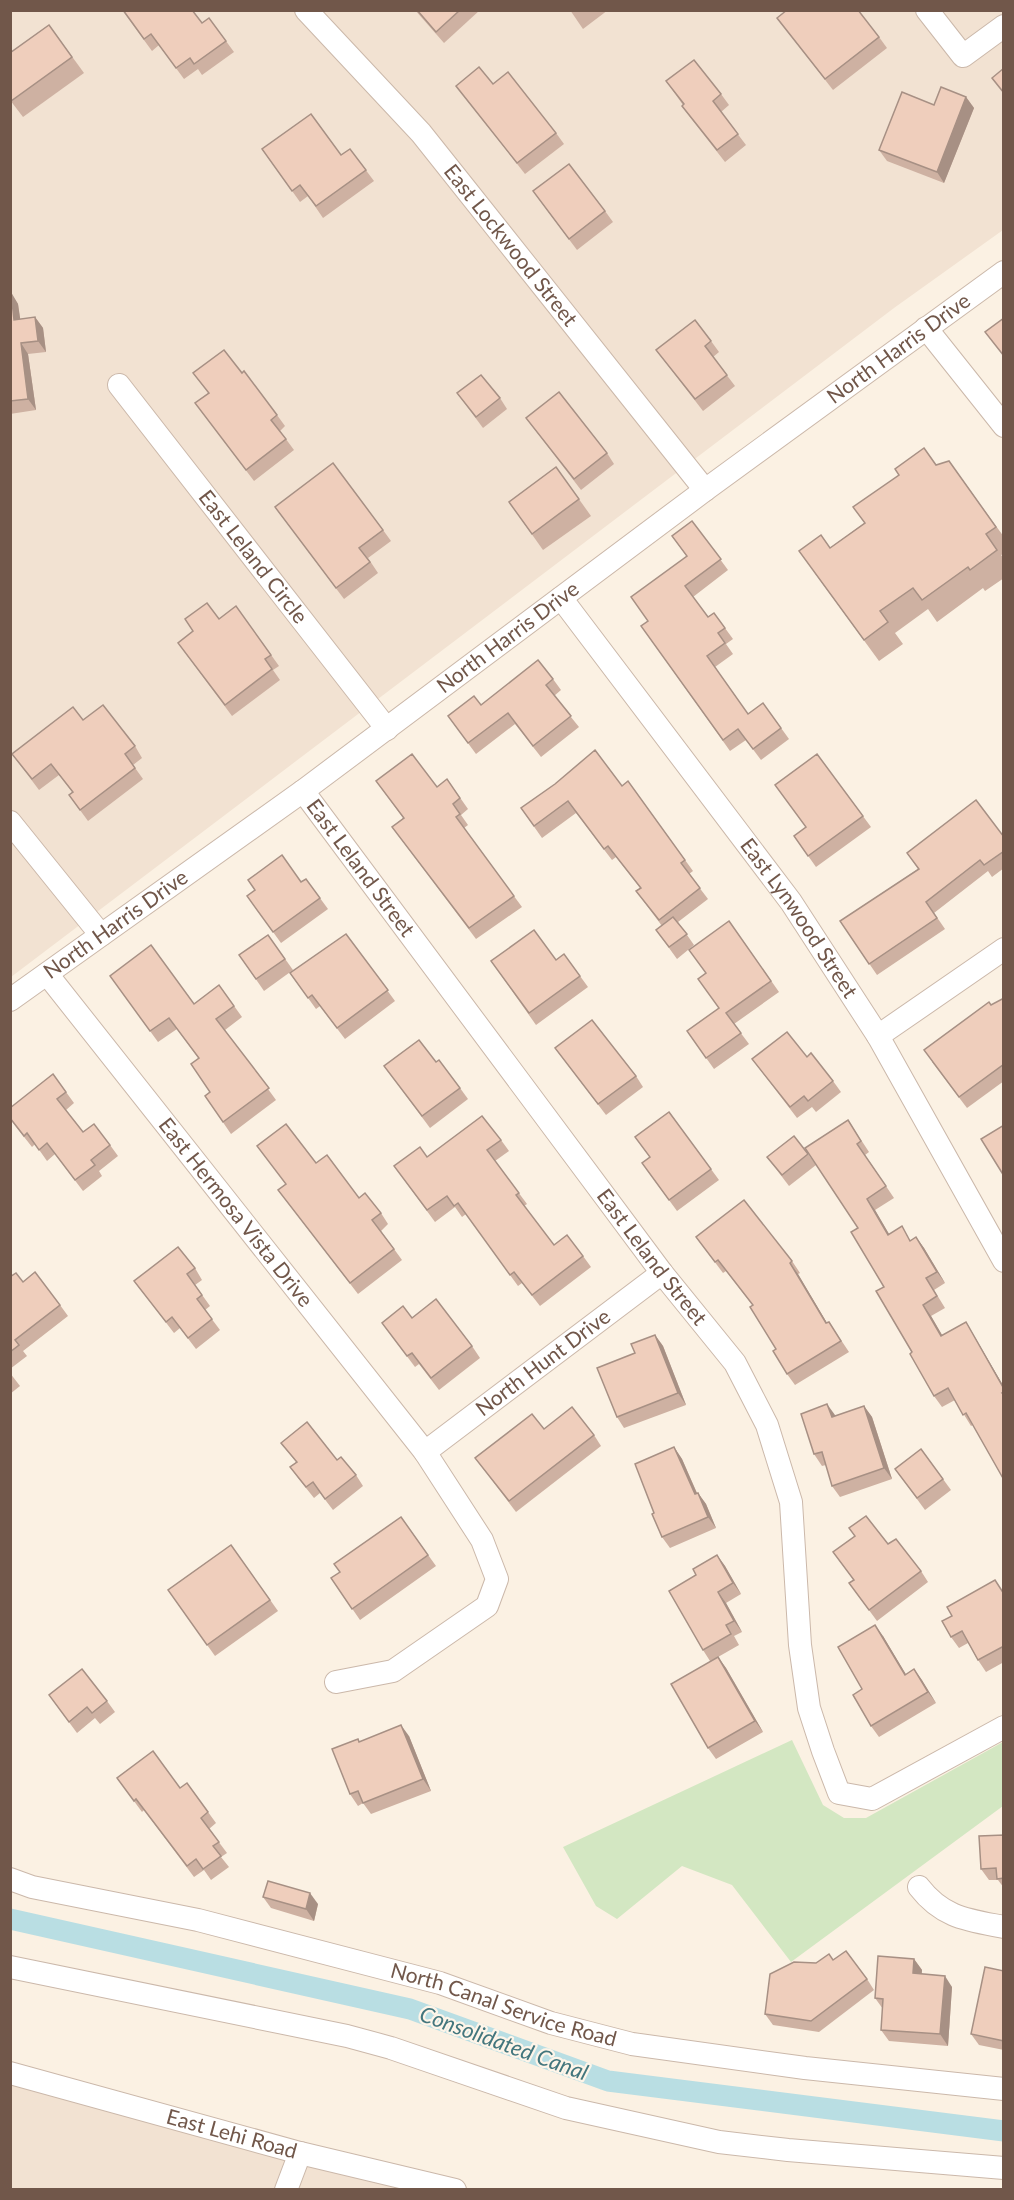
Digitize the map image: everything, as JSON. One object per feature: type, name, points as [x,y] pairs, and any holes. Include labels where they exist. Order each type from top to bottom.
[{"type":"street","name":"East Lockwood Street","points":[[306,10],[421,133],[705,490]]},
{"type":"street","points":[[927,10],[963,56],[1004,26]]},
{"type":"street","name":"North Harris Drive","points":[[10,1000],[303,791],[705,490],[1004,272]]},
{"type":"street","points":[[926,328],[1004,426]]},
{"type":"street","name":"East Leland Circle","points":[[119,385],[387,729]]},
{"type":"street","name":"East Lynwood Street","points":[[561,598],[791,902],[878,1036],[1004,1261]]},
{"type":"street","name":"East Leland Street","points":[[303,791],[662,1273],[735,1363],[767,1425],[791,1502],[800,1645],[809,1708],[839,1793],[872,1799],[1004,1726]]},
{"type":"street","points":[[10,822],[101,935]]},
{"type":"street","points":[[878,1036],[1004,949]]},
{"type":"street","name":"East Hermosa Vista Drive","points":[[47,974],[425,1452],[482,1540],[497,1579],[487,1606],[393,1671],[336,1682]]},
{"type":"street","name":"North Hunt Drive","points":[[425,1452],[662,1273]]},
{"type":"street","name":"North Canal Service Road","points":[[10,1879],[32,1887],[198,1920],[440,1983],[551,2023],[632,2044],[805,2068],[1004,2089]]},
{"type":"street","points":[[919,1887],[928,1898],[959,1919],[1004,1927]]},
{"type":"street","points":[[10,1967],[347,2036],[390,2048],[566,2108],[719,2142],[1004,2168]]},
{"type":"street","name":"East Lehi Road","points":[[10,2073],[300,2153],[455,2190]]},
{"type":"street","points":[[286,2190],[300,2153]]},
{"type":"shaded area","points":[[11,11],[1003,11],[1003,230],[894,308],[11,977]]},
{"type":"shaded area","points":[[10,2073],[455,2189],[11,2189]]},
{"type":"green space","points":[[792,1740],[823,1805],[844,1818],[866,1818],[1003,1742],[1003,1806],[791,1962],[732,1885],[682,1866],[617,1919],[596,1906],[563,1847]]},
{"type":"building","points":[[123,10],[192,10],[202,23],[209,18],[226,41],[194,64],[190,58],[176,68],[151,34],[144,39]]},
{"type":"building","points":[[417,10],[460,10],[436,32]]},
{"type":"building","points":[[787,10],[858,10],[879,37],[825,79],[777,18]]},
{"type":"building","points":[[49,25],[72,57],[11,101],[10,53]]},
{"type":"building","points":[[694,60],[721,94],[713,101],[738,134],[717,150],[682,106],[684,104],[666,81]]},
{"type":"building","points":[[479,67],[493,84],[508,72],[556,133],[517,163],[456,86]]},
{"type":"building","points":[[1004,68],[1004,93],[992,78]]},
{"type":"building","points":[[941,87],[966,97],[937,172],[879,150],[902,92],[934,105]]},
{"type":"building","points":[[311,114],[341,155],[350,149],[366,170],[316,206],[300,185],[292,191],[262,149]]},
{"type":"building","points":[[569,164],[605,211],[569,239],[533,191]]},
{"type":"building","points":[[11,292],[14,320],[35,317],[38,341],[21,343],[28,399],[10,401]]},
{"type":"building","points":[[1004,318],[1004,356],[985,332]]},
{"type":"building","points":[[695,320],[711,341],[705,346],[727,375],[695,399],[656,350]]},
{"type":"building","points":[[224,350],[242,373],[244,371],[277,415],[271,420],[286,439],[246,470],[195,403],[209,393],[193,373]]},
{"type":"building","points":[[481,375],[500,398],[476,417],[457,393]]},
{"type":"building","points":[[559,392],[607,453],[574,479],[526,418]]},
{"type":"building","points":[[924,448],[936,465],[949,461],[996,527],[986,534],[997,550],[970,570],[968,567],[922,600],[913,588],[880,611],[888,622],[864,640],[799,551],[821,535],[830,548],[865,523],[853,507],[899,475],[895,469]]},
{"type":"building","points":[[333,463],[383,530],[359,548],[370,562],[336,588],[275,507]]},
{"type":"building","points":[[556,467],[579,499],[532,534],[509,502]]},
{"type":"building","points":[[692,521],[721,559],[685,586],[708,617],[714,613],[725,628],[718,633],[725,643],[707,656],[748,714],[763,703],[781,728],[753,749],[738,729],[723,740],[641,626],[648,621],[631,597],[687,556],[672,536]]},
{"type":"building","points":[[207,603],[219,619],[236,606],[271,655],[265,659],[272,669],[225,705],[178,643],[193,631],[185,619]]},
{"type":"building","points":[[538,660],[553,679],[546,685],[571,716],[533,746],[508,713],[468,743],[448,716],[474,696],[481,705]]},
{"type":"building","points":[[103,705],[135,746],[125,754],[135,768],[80,810],[69,795],[73,792],[51,764],[32,779],[12,754],[73,707],[83,720]]},
{"type":"building","points":[[595,750],[622,786],[628,781],[685,860],[681,863],[700,888],[659,920],[636,891],[641,888],[608,846],[604,849],[568,801],[534,826],[521,808],[555,784]]},
{"type":"building","points":[[412,754],[437,787],[447,779],[460,798],[453,804],[460,814],[456,817],[514,896],[469,928],[392,827],[404,818],[376,781]]},
{"type":"building","points":[[817,754],[863,816],[808,856],[794,836],[806,827],[775,785]]},
{"type":"building","points":[[976,800],[1004,837],[1004,851],[984,865],[980,860],[926,902],[937,918],[869,964],[840,921],[919,869],[907,853]]},
{"type":"building","points":[[282,855],[301,882],[306,879],[320,898],[273,932],[247,896],[255,890],[248,880]]},
{"type":"building","points":[[673,917],[687,934],[669,947],[656,930]]},
{"type":"building","points":[[729,921],[771,981],[726,1013],[741,1033],[706,1058],[687,1031],[719,1008],[698,979],[706,973],[689,950]]},
{"type":"building","points":[[534,930],[556,960],[564,954],[580,976],[529,1013],[491,961]]},
{"type":"building","points":[[346,934],[388,990],[337,1028],[312,995],[308,998],[290,973]]},
{"type":"building","points":[[268,935],[285,959],[256,979],[239,955]]},
{"type":"building","points":[[151,945],[194,1004],[219,985],[234,1006],[216,1019],[269,1088],[223,1122],[205,1096],[210,1092],[191,1064],[199,1058],[169,1018],[150,1031],[110,976]]},
{"type":"building","points":[[1004,998],[1004,1064],[959,1097],[924,1050],[989,1002],[991,1005]]},
{"type":"building","points":[[592,1020],[636,1076],[598,1104],[555,1048]]},
{"type":"building","points":[[787,1032],[807,1057],[811,1053],[833,1081],[808,1101],[804,1096],[790,1107],[752,1059]]},
{"type":"building","points":[[419,1040],[436,1062],[439,1060],[460,1088],[422,1116],[384,1066]]},
{"type":"building","points":[[53,1074],[66,1092],[57,1099],[83,1132],[94,1124],[110,1145],[91,1160],[95,1165],[75,1180],[47,1143],[39,1150],[27,1133],[24,1136],[10,1118],[10,1108]]},
{"type":"building","points":[[669,1112],[711,1169],[669,1200],[642,1163],[650,1157],[635,1137]]},
{"type":"building","points":[[482,1116],[501,1140],[487,1150],[519,1193],[516,1195],[554,1245],[567,1235],[583,1256],[532,1295],[514,1272],[510,1275],[458,1203],[454,1206],[447,1196],[427,1210],[394,1166],[420,1147],[427,1157]]},
{"type":"building","points":[[848,1120],[861,1141],[857,1144],[886,1186],[867,1199],[888,1235],[902,1226],[910,1241],[916,1237],[937,1272],[926,1278],[937,1296],[923,1305],[941,1336],[966,1322],[1004,1389],[1002,1393],[1004,1395],[1004,1480],[966,1413],[963,1415],[948,1388],[934,1396],[910,1354],[912,1352],[876,1291],[884,1287],[851,1232],[858,1228],[805,1148]]},
{"type":"building","points":[[286,1124],[316,1163],[327,1155],[359,1198],[365,1193],[381,1213],[372,1220],[394,1249],[350,1283],[278,1190],[286,1184],[257,1146]]},
{"type":"building","points":[[1004,1125],[1004,1176],[981,1139]]},
{"type":"building","points":[[794,1136],[808,1154],[782,1175],[767,1157]]},
{"type":"building","points":[[744,1200],[792,1261],[790,1263],[826,1323],[829,1322],[841,1341],[787,1374],[773,1351],[776,1349],[750,1307],[753,1305],[718,1260],[715,1262],[696,1237]]},
{"type":"building","points":[[178,1247],[195,1268],[187,1274],[202,1295],[197,1299],[212,1319],[188,1338],[172,1317],[166,1322],[134,1281]]},
{"type":"building","points":[[35,1272],[60,1305],[15,1340],[19,1345],[10,1352],[10,1277],[16,1273],[23,1282]]},
{"type":"building","points":[[436,1299],[472,1346],[431,1378],[412,1353],[407,1356],[382,1323],[403,1306],[412,1318]]},
{"type":"building","points":[[655,1335],[678,1393],[617,1417],[597,1368],[635,1353],[631,1344]]},
{"type":"building","points":[[827,1404],[832,1417],[864,1406],[884,1468],[832,1486],[822,1452],[814,1454],[801,1414]]},
{"type":"building","points":[[572,1407],[594,1435],[509,1501],[475,1458],[532,1414],[544,1429]]},
{"type":"building","points":[[307,1422],[337,1460],[341,1457],[356,1475],[325,1499],[313,1482],[306,1487],[290,1467],[297,1462],[281,1443]]},
{"type":"building","points":[[674,1447],[708,1517],[662,1537],[635,1464]]},
{"type":"building","points":[[921,1449],[943,1479],[917,1498],[895,1469]]},
{"type":"building","points":[[866,1516],[888,1544],[896,1539],[921,1571],[869,1610],[849,1583],[854,1580],[833,1552],[855,1536],[849,1528]]},
{"type":"building","points":[[401,1517],[428,1555],[352,1609],[331,1578],[340,1572],[334,1564]]},
{"type":"building","points":[[231,1545],[270,1600],[207,1645],[168,1590]]},
{"type":"building","points":[[717,1555],[733,1583],[718,1592],[734,1621],[726,1625],[731,1634],[703,1650],[669,1591],[696,1575],[693,1569]]},
{"type":"building","points":[[995,1580],[1004,1594],[1004,1646],[978,1660],[962,1631],[951,1637],[942,1621],[952,1616],[947,1607]]},
{"type":"building","points":[[875,1625],[905,1675],[914,1669],[928,1692],[871,1726],[853,1695],[862,1689],[838,1647]]},
{"type":"building","points":[[718,1657],[755,1721],[708,1748],[671,1684]]},
{"type":"building","points":[[82,1669],[107,1701],[92,1713],[87,1707],[69,1722],[49,1695]]},
{"type":"building","points":[[401,1725],[423,1779],[363,1803],[358,1791],[350,1794],[332,1749],[358,1739],[359,1742]]},
{"type":"building","points":[[153,1751],[180,1788],[187,1783],[208,1812],[201,1818],[219,1842],[213,1846],[221,1856],[203,1869],[196,1859],[187,1866],[117,1778]]},
{"type":"building","points":[[1004,1835],[1004,1878],[997,1879],[996,1868],[981,1869],[979,1836]]},
{"type":"building","points":[[268,1881],[310,1893],[306,1909],[263,1897]]},
{"type":"building","points":[[846,1951],[867,1979],[811,2021],[765,2014],[770,1974],[794,1962],[816,1963],[829,1954],[833,1960]]},
{"type":"building","points":[[878,1956],[914,1959],[913,1973],[945,1976],[940,2034],[881,2030],[883,1999],[875,1998]]},
{"type":"building","points":[[985,1967],[1004,1971],[1004,2041],[971,2034]]},
{"type":"waterway","name":"Consolidated Canal","points":[[10,1919],[410,2009],[608,2081],[1004,2131]]}]
